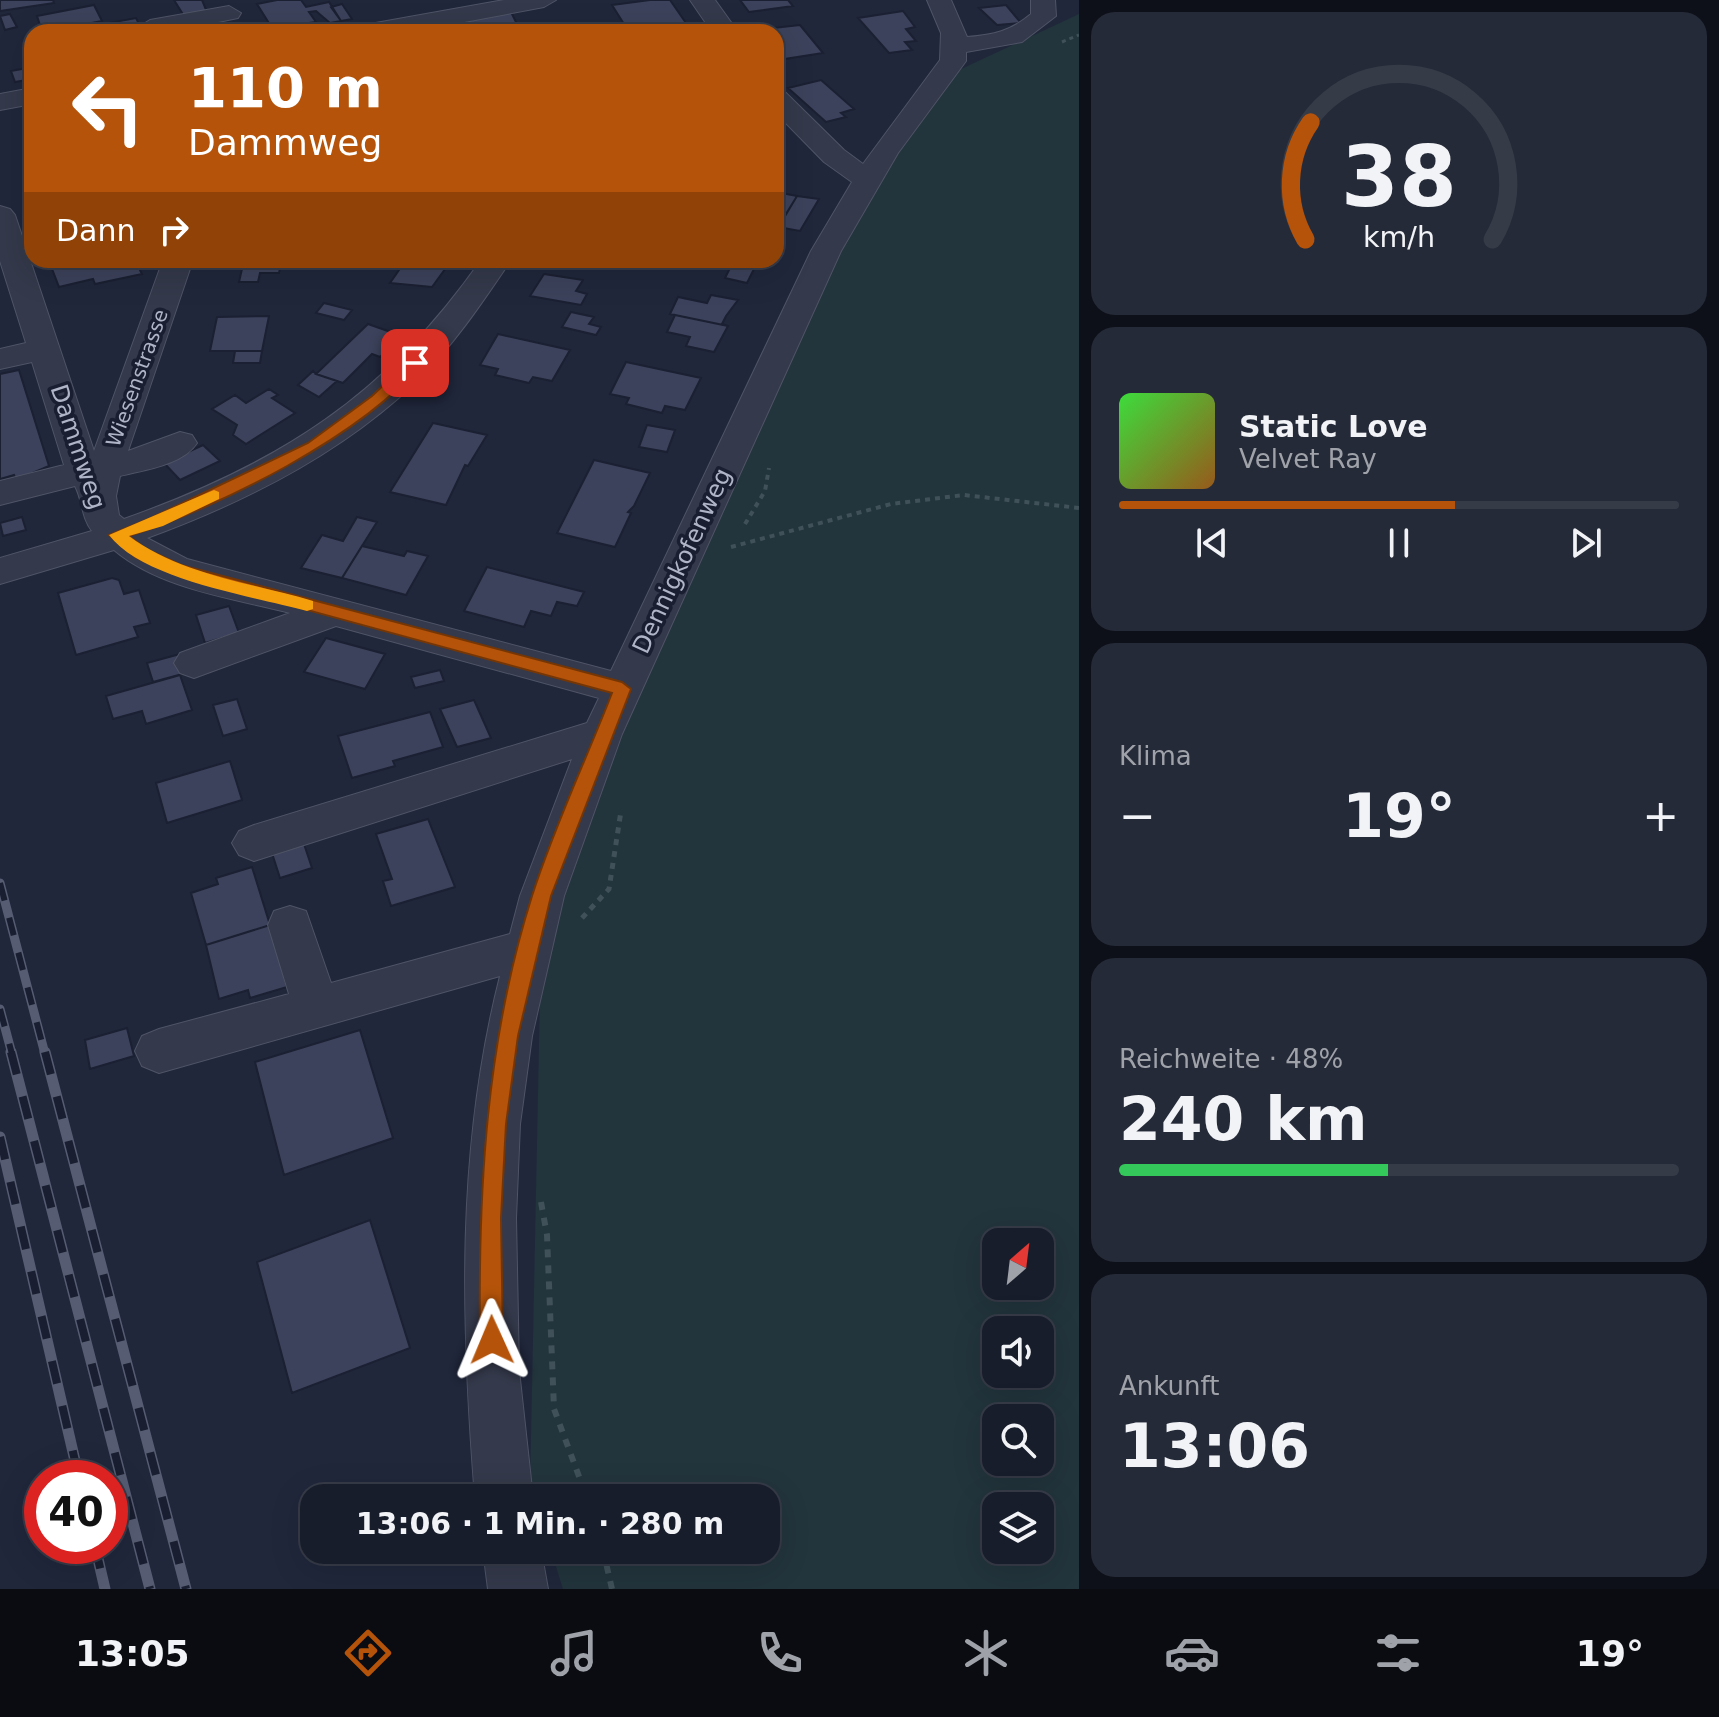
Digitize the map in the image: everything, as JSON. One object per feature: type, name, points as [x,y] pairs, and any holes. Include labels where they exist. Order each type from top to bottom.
[{"type":"street","points":[[702,0],[719,24]]},
{"type":"street","points":[[939,0],[956,45],[1003,41],[1073,27]]},
{"type":"street","points":[[1024,35],[1044,16],[1043,0]]},
{"type":"street","points":[[422,24],[538,6]]},
{"type":"street","points":[[175,24],[230,15]]},
{"type":"street","name":"Dennigkofenweg","points":[[503,1484],[492,1370],[490,1218],[499,1095],[527,949],[558,847],[622,689],[826,251],[867,179],[944,77],[956,45]]},
{"type":"street","points":[[0,102],[24,98]]},
{"type":"street","points":[[784,106],[834,156],[867,179]]},
{"type":"street","name":"Dammweg","points":[[0,215],[45,349],[95,479],[102,520],[117,535],[141,553],[176,569],[622,689]]},
{"type":"street","name":"Wiesenstrasse","points":[[95,479],[130,405],[175,268]]},
{"type":"street","points":[[0,571],[157,522],[313,446],[404,375],[461,311],[491,268]]},
{"type":"street","points":[[0,359],[45,349]]},
{"type":"street","points":[[0,493],[95,479],[180,443]]},
{"type":"street","points":[[194,663],[333,612]]},
{"type":"street","points":[[254,843],[602,734]]},
{"type":"street","points":[[290,925],[316,1007]]},
{"type":"street","points":[[159,1051],[527,949]]},
{"type":"street","points":[[514,1564],[518,1589]]},
{"type":"path","points":[[1055,44],[1073,27]]},
{"type":"path","points":[[722,559],[765,491],[770,463]]},
{"type":"path","points":[[730,547],[891,504],[964,495],[1079,508]]},
{"type":"path","points":[[578,929],[582,918],[609,889],[624,803]]},
{"type":"path","points":[[540,1197],[547,1235],[554,1409],[582,1484]]},
{"type":"path","points":[[606,1564],[612,1589]]},
{"type":"shaded area","points":[[1079,14],[1079,1589],[563,1589],[555,1564],[780,1564],[780,1484],[530,1484],[542,896],[826,251],[944,77]]},
{"type":"building","points":[[0,0],[53,0],[54,3],[0,11]]},
{"type":"building","points":[[174,0],[202,0],[207,12],[184,16]]},
{"type":"building","points":[[301,0],[306,7],[329,2],[341,21],[330,23],[316,11],[309,12],[316,22],[270,24],[257,4]]},
{"type":"building","points":[[670,0],[687,24],[624,24],[612,5]]},
{"type":"building","points":[[740,0],[788,0],[793,6],[749,12]]},
{"type":"building","points":[[342,4],[352,19],[341,21],[331,7]]},
{"type":"building","points":[[94,5],[102,21],[40,24],[37,16]]},
{"type":"building","points":[[1006,5],[1021,23],[997,25],[979,8]]},
{"type":"building","points":[[903,11],[915,27],[906,29],[916,41],[905,42],[912,50],[889,53],[858,18]]},
{"type":"building","points":[[511,12],[517,24],[462,24],[461,21]]},
{"type":"building","points":[[10,14],[17,27],[5,30],[0,16]]},
{"type":"building","points":[[136,18],[139,24],[103,24]]},
{"type":"building","points":[[800,25],[823,53],[784,59],[784,27]]},
{"type":"building","points":[[24,69],[24,80],[15,82],[11,71]]},
{"type":"building","points":[[821,80],[854,109],[841,113],[846,117],[826,122],[788,88]]},
{"type":"building","points":[[784,194],[797,196],[785,216]]},
{"type":"building","points":[[797,196],[819,199],[800,231],[784,228],[784,217]]},
{"type":"building","points":[[52,268],[139,268],[142,274],[95,284],[93,279],[59,287]]},
{"type":"building","points":[[242,268],[280,268],[279,273],[260,273],[258,282],[239,282]]},
{"type":"building","points":[[400,268],[446,268],[432,287],[390,283]]},
{"type":"building","points":[[730,268],[754,268],[747,283],[725,278]]},
{"type":"building","points":[[544,274],[583,280],[576,291],[587,294],[581,305],[530,296]]},
{"type":"building","points":[[711,295],[738,300],[722,324],[728,326],[670,314],[678,297],[707,303]]},
{"type":"building","points":[[324,303],[352,310],[344,320],[316,313]]},
{"type":"building","points":[[571,312],[594,317],[589,324],[601,327],[596,335],[562,327]]},
{"type":"building","points":[[675,315],[728,326],[714,352],[686,346],[690,337],[667,332]]},
{"type":"building","points":[[269,316],[262,351],[210,351],[217,317]]},
{"type":"building","points":[[368,324],[402,336],[380,357],[372,354],[343,383],[316,374]]},
{"type":"building","points":[[498,334],[570,350],[552,381],[533,377],[529,383],[495,375],[498,369],[480,365]]},
{"type":"building","points":[[235,351],[262,351],[260,363],[233,363]]},
{"type":"building","points":[[626,362],[701,378],[685,410],[665,406],[662,413],[626,404],[629,398],[610,394]]},
{"type":"building","points":[[19,370],[49,466],[16,480],[14,475],[0,479],[0,374]]},
{"type":"building","points":[[313,371],[337,381],[319,397],[298,385]]},
{"type":"building","points":[[269,389],[278,395],[272,398],[295,413],[246,444],[233,435],[237,425],[212,409],[235,395],[246,403]]},
{"type":"building","points":[[433,423],[487,435],[468,466],[465,465],[446,505],[390,492]]},
{"type":"building","points":[[647,425],[675,430],[667,452],[639,447]]},
{"type":"building","points":[[203,445],[220,461],[180,480],[164,463]]},
{"type":"building","points":[[594,460],[650,473],[628,512],[631,513],[615,547],[557,533]]},
{"type":"building","points":[[22,517],[26,530],[3,536],[0,523]]},
{"type":"building","points":[[357,517],[377,522],[342,578],[301,568],[322,535],[343,541]]},
{"type":"building","points":[[362,546],[404,556],[407,551],[428,556],[406,595],[342,578]]},
{"type":"building","points":[[487,567],[584,592],[577,606],[557,602],[551,616],[531,611],[524,627],[464,611]]},
{"type":"building","points":[[112,578],[119,580],[124,594],[139,590],[150,623],[134,627],[138,637],[76,655],[58,593]]},
{"type":"building","points":[[229,606],[239,633],[205,643],[196,615]]},
{"type":"building","points":[[326,638],[385,654],[365,689],[304,672]]},
{"type":"building","points":[[180,654],[186,673],[153,682],[147,663]]},
{"type":"building","points":[[440,670],[444,681],[415,688],[411,677]]},
{"type":"building","points":[[180,675],[192,710],[146,724],[142,711],[113,719],[106,696]]},
{"type":"building","points":[[237,699],[247,729],[223,736],[213,705]]},
{"type":"building","points":[[474,700],[491,738],[457,747],[440,709]]},
{"type":"building","points":[[430,712],[443,747],[393,761],[395,766],[352,778],[338,736]]},
{"type":"building","points":[[230,761],[242,800],[167,823],[156,783]]},
{"type":"building","points":[[428,819],[455,887],[391,906],[383,881],[392,879],[376,834]]},
{"type":"building","points":[[302,838],[312,868],[280,878],[270,847]]},
{"type":"building","points":[[252,867],[270,925],[206,945],[191,893],[218,884],[216,878]]},
{"type":"building","points":[[270,925],[287,987],[250,998],[248,990],[219,999],[206,945]]},
{"type":"building","points":[[127,1028],[134,1056],[90,1069],[85,1040]]},
{"type":"building","points":[[360,1030],[393,1138],[284,1175],[255,1062]]},
{"type":"building","points":[[370,1220],[410,1348],[292,1393],[257,1262]]},
{"type":"railway","points":[[0,883],[45,1054]]},
{"type":"railway","points":[[0,1009],[12,1054]]},
{"type":"railway","points":[[11,1052],[150,1589]]},
{"type":"railway","points":[[45,1052],[186,1589]]},
{"type":"railway","points":[[0,1137],[75,1460]]},
{"type":"railway","points":[[99,1564],[105,1589]]},
{"type":"slow traffic","points":[[214,495],[157,522],[117,535],[141,553],[176,569],[307,605]]},
{"type":"route","points":[[415,363],[377,399],[313,446],[157,522],[117,535],[141,553],[176,569],[622,689],[558,847],[527,949],[508,1036],[495,1124],[490,1218],[492,1340]]}]
